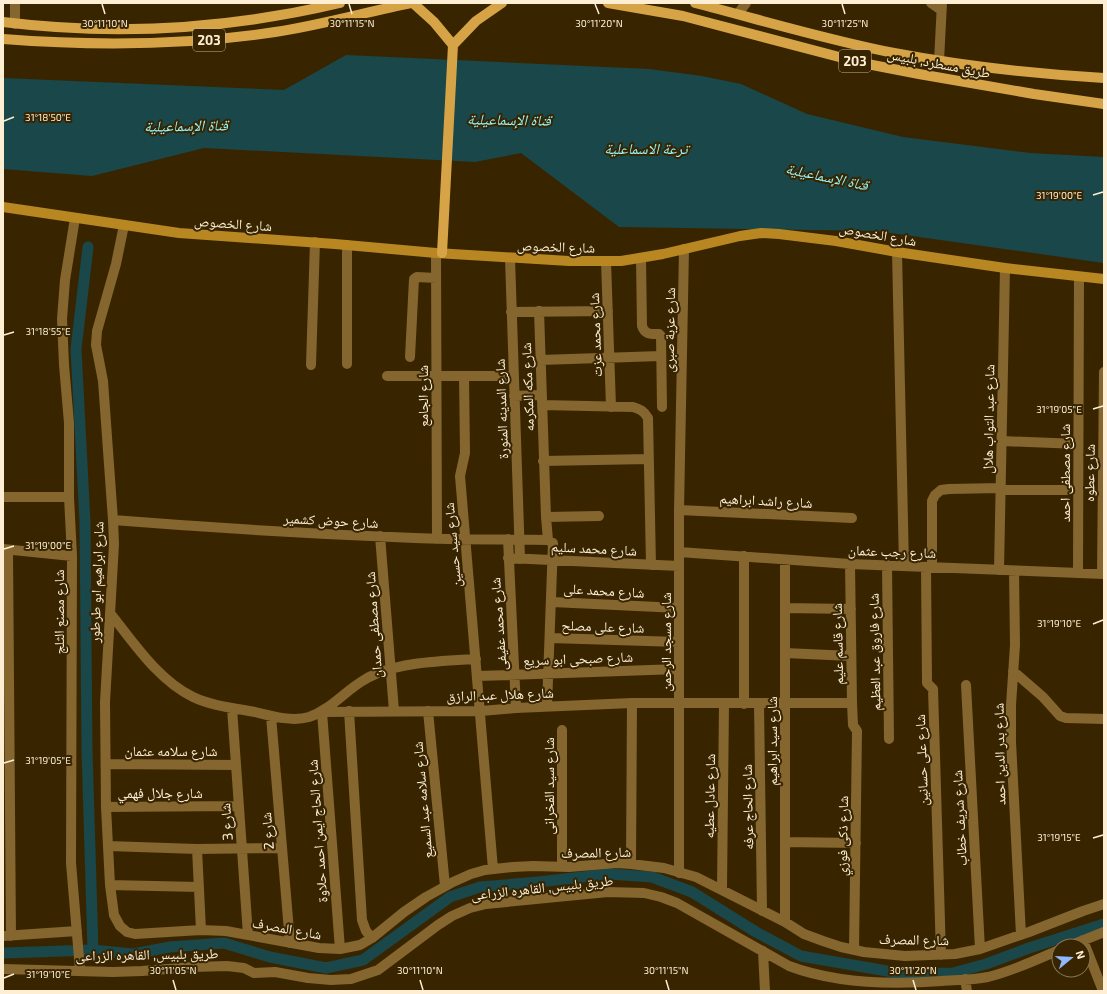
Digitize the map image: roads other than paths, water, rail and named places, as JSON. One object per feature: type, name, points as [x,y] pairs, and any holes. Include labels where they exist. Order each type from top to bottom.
[{"type":"main road","name":"203","points":[[3,22],[66,28],[131,30],[226,23],[273,16],[340,3]]},
{"type":"main road","name":"203","points":[[3,39],[75,44],[134,45],[184,43],[276,32],[412,3]]},
{"type":"main road","points":[[412,3],[434,22],[453,46]]},
{"type":"main road","points":[[439,253],[444,228],[453,46],[476,21],[502,3]]},
{"type":"main road","name":"طريق مسطرد, بلبيس","points":[[608,3],[683,16],[862,63],[1034,94],[1104,104]]},
{"type":"main road","name":"طريق مسطرد, بلبيس","points":[[695,3],[850,43],[939,61],[1038,73],[1104,78]]},
{"type":"main road","name":"شارع الخصوص","points":[[3,207],[179,233],[569,262],[641,258],[740,236],[761,233],[836,241],[897,252],[1005,268],[1104,280]]},
{"type":"street","points":[[15,24],[16,3]]},
{"type":"street","points":[[738,14],[746,3]]},
{"type":"street","points":[[931,3],[941,6],[939,61]]},
{"type":"street","name":"شارع مصنع الثلج","points":[[75,218],[65,280],[62,319],[69,422],[69,498],[72,556],[71,863],[80,970]]},
{"type":"street","name":"شارع ابراهيم ابو طرطور","points":[[124,225],[116,264],[97,331],[96,345],[103,381],[114,544],[105,702],[106,806],[110,885],[114,916],[120,926],[127,932],[135,934]]},
{"type":"street","points":[[310,365],[315,242]]},
{"type":"street","points":[[347,245],[348,364]]},
{"type":"street","name":"شارع عزبة صبرى","points":[[681,412],[684,249]]},
{"type":"street","points":[[897,252],[904,566]]},
{"type":"street","name":"شارع الجامع","points":[[437,538],[436,278],[439,253]]},
{"type":"street","name":"شارع المدينه المنورة","points":[[510,258],[520,559]]},
{"type":"street","points":[[641,258],[642,326],[643,330],[647,334],[660,335],[662,407]]},
{"type":"street","name":"شارع محمد عزت","points":[[606,261],[611,407]]},
{"type":"street","name":"شارع عبد التواب هلال","points":[[999,570],[1005,268]]},
{"type":"street","points":[[410,358],[414,279],[417,277],[436,278]]},
{"type":"street","name":"شارع مصطفى احمد","points":[[1078,573],[1079,277]]},
{"type":"street","name":"شارع مكه المكرمه","points":[[539,311],[546,517],[553,560],[547,706]]},
{"type":"street","points":[[511,312],[608,311]]},
{"type":"street","points":[[540,360],[661,356]]},
{"type":"street","name":"شارع عطوه","points":[[1103,574],[1104,372]]},
{"type":"street","points":[[387,376],[514,376]]},
{"type":"street","name":"شارع سيد حسين","points":[[464,376],[464,453],[460,476],[464,538],[481,711]]},
{"type":"street","points":[[514,396],[639,409],[643,411],[648,418],[651,565]]},
{"type":"street","name":"شارع مسجد الرحمن","points":[[679,873],[679,510],[681,412]]},
{"type":"street","points":[[1002,441],[1078,444]]},
{"type":"street","points":[[543,461],[649,459]]},
{"type":"street","points":[[1001,489],[1078,490]]},
{"type":"street","name":"شارع على حسانين","points":[[941,955],[933,689],[926,683],[932,501],[935,495],[941,490],[1001,489]]},
{"type":"street","points":[[3,497],[69,498]]},
{"type":"street","name":"شارع راشد ابراهيم","points":[[679,510],[852,518]]},
{"type":"street","points":[[546,517],[599,516]]},
{"type":"street","name":"شارع حوض كشمير","points":[[113,520],[229,529],[380,536],[550,540]]},
{"type":"street","name":"شارع مصطفى حمدان","points":[[380,536],[394,711]]},
{"type":"street","name":"شارع محمد عفيفى","points":[[508,539],[516,708]]},
{"type":"street","points":[[72,556],[5,550],[7,936],[77,933]]},
{"type":"street","name":"شارع رجب عثمان","points":[[679,552],[850,564],[1103,574]]},
{"type":"street","points":[[744,556],[744,704]]},
{"type":"street","name":"شارع محمد سليم","points":[[508,558],[679,566]]},
{"type":"street","name":"شارع سيد ابراهيم","points":[[785,560],[785,922]]},
{"type":"street","name":"شارع قاسم عليم","points":[[850,564],[853,724]]},
{"type":"street","name":"شارع فاروق عبد العظيم","points":[[887,565],[889,739]]},
{"type":"street","name":"شارع بدر الدين احمد","points":[[1014,571],[1015,645],[1011,705],[1011,742],[1021,935]]},
{"type":"street","name":"شارع محمد على","points":[[552,602],[679,608]]},
{"type":"street","points":[[785,608],[851,609]]},
{"type":"street","points":[[110,613],[143,654],[161,673],[180,689],[194,697],[214,704],[271,716],[296,719],[308,718],[322,712],[363,680],[376,673],[434,662],[476,659]]},
{"type":"street","name":"شارع على مصلح","points":[[550,638],[679,642]]},
{"type":"street","points":[[785,653],[851,656]]},
{"type":"street","name":"شارع صبحى ابو سريع","points":[[478,676],[679,669]]},
{"type":"street","points":[[1013,672],[1043,697],[1060,716],[1066,718],[1104,720]]},
{"type":"street","name":"شارع شريف خطاب","points":[[966,685],[980,949]]},
{"type":"street","points":[[631,864],[632,703]]},
{"type":"street","name":"شارع هلال عبد الرازق","points":[[322,712],[481,711],[547,706],[632,703],[852,703]]},
{"type":"street","name":"شارع عادل عطيه","points":[[722,889],[724,704]]},
{"type":"street","name":"شارع الحاج عرفه","points":[[759,704],[762,911]]},
{"type":"street","name":"شارع 3","points":[[232,708],[248,935]]},
{"type":"street","points":[[349,711],[362,920],[366,930],[372,938]]},
{"type":"street","name":"شارع سلامه عبد السميع","points":[[428,711],[444,886]]},
{"type":"street","points":[[481,711],[494,869]]},
{"type":"street","name":"شارع الحاج ايمن احمد حلاوة","points":[[322,712],[340,949]]},
{"type":"street","name":"شارع 2","points":[[271,716],[290,943]]},
{"type":"street","name":"شارع ذكى فوزي","points":[[853,724],[858,731],[854,950]]},
{"type":"street","name":"شارع سيد الفخرانى","points":[[562,730],[562,867]]},
{"type":"street","name":"شارع سلامه عثمان","points":[[106,764],[236,765]]},
{"type":"street","name":"شارع جلال فهمي","points":[[106,806],[239,806]]},
{"type":"street","points":[[785,842],[856,843]]},
{"type":"street","points":[[108,846],[197,849],[282,848]]},
{"type":"street","points":[[197,849],[201,930]]},
{"type":"street","name":"شارع المصرف","points":[[135,934],[201,930],[226,931],[319,948],[340,949],[360,944],[372,938],[404,912],[426,897],[444,886],[471,874],[494,869],[533,866],[562,867],[631,864],[664,868],[696,877],[785,922],[804,934],[841,948],[905,956],[941,955],[980,949],[1104,904]]},
{"type":"street","points":[[110,885],[199,888]]},
{"type":"street","name":"طريق بلبيس, القاهره الزراعى","points":[[3,968],[119,972],[199,966],[227,966],[244,968],[254,973],[275,972],[324,980],[351,979],[378,970],[438,924],[470,908],[486,904],[608,892],[644,893],[677,903],[789,966],[829,977],[932,986],[965,979],[988,977],[1015,969],[1051,953]]},
{"type":"street","points":[[1088,938],[1104,932]]},
{"type":"street","points":[[763,951],[765,991]]},
{"type":"street","points":[[1091,960],[1103,991]]},
{"type":"street","points":[[965,979],[967,991]]},
{"type":"water","name":"ترعة الاسماعلية","points":[[346,55],[649,69],[702,76],[741,84],[807,114],[903,137],[1030,153],[1104,157],[1104,263],[877,231],[619,227],[521,153],[475,162],[204,148],[92,176],[3,169],[3,78],[284,90]]},
{"type":"waterway","points":[[88,247],[76,349],[85,522],[87,750],[93,950]]},
{"type":"waterway","points":[[3,953],[93,950],[133,954],[170,947],[224,943],[270,957],[326,968],[363,960],[450,897],[480,887],[609,874],[652,877],[692,892],[756,932],[801,956],[904,974],[953,973],[986,964],[1029,948],[1104,924]]},
{"type":"water label","name":"قناة الإسماعيلية","points":[[509,119]]},
{"type":"water label","name":"قناة الإسماعيلية","points":[[186,125]]},
{"type":"water label","name":"قناة الإسماعيلية","points":[[827,176]]}]
